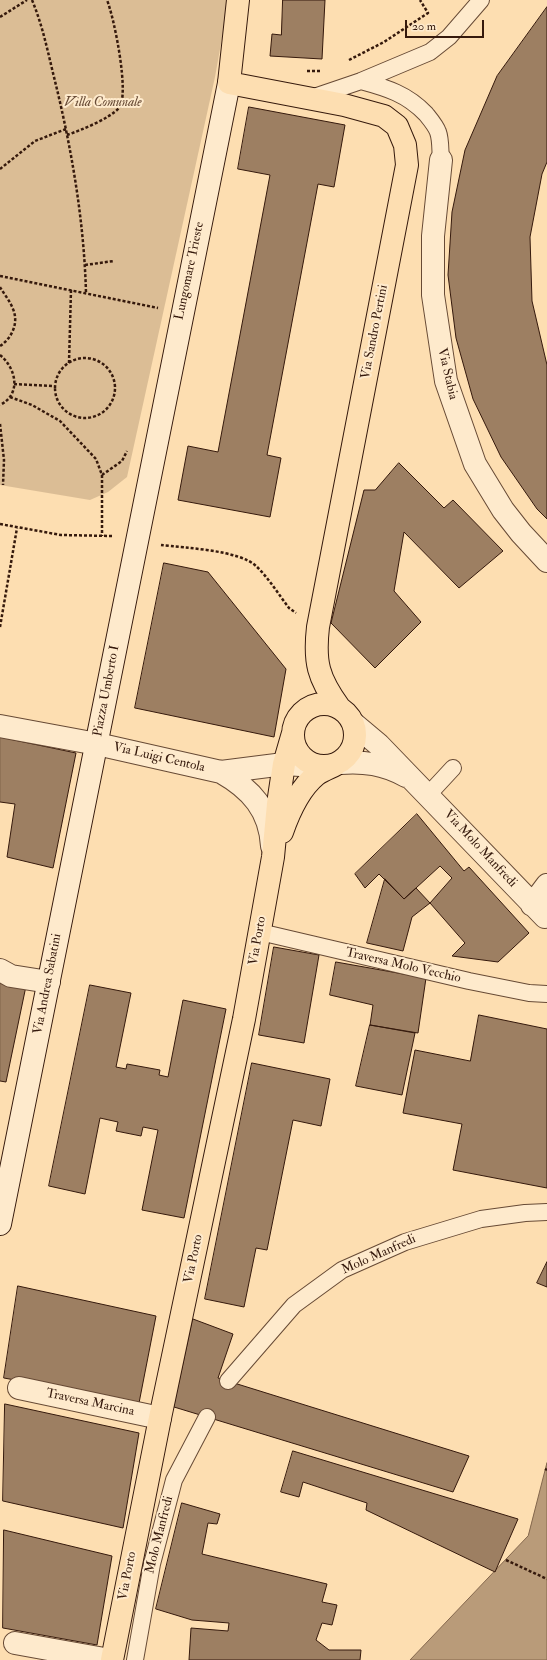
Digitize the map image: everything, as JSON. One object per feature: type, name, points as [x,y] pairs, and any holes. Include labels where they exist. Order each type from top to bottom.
[{"type":"main road","name":"Lungomare Trieste","points":[[229,83],[238,0]]},
{"type":"main road","name":"Via Sandro Pertini","points":[[229,83],[312,98],[384,116],[397,126],[406,145],[407,165],[318,627],[316,647],[318,667],[327,691],[339,707]]},
{"type":"main road","points":[[321,704],[331,704],[339,707],[350,716],[354,724],[356,733],[352,750],[331,764],[304,759],[299,754],[293,733],[295,724],[305,710],[321,704]]},
{"type":"main road","name":"Via Porto","points":[[111,1660],[244,1019],[273,857],[278,804],[284,764],[293,733]]},
{"type":"main road","name":"Via Porto","points":[[273,857],[295,802],[316,775],[331,764]]},
{"type":"street","name":"Lungomare Trieste","points":[[136,541],[229,83]]},
{"type":"street","name":"Via Stabia","points":[[441,160],[433,236],[433,295],[446,381],[475,464],[503,510],[521,533],[547,560]]},
{"type":"street","name":"Piazza Umberto I","points":[[0,726],[97,744],[136,541]]},
{"type":"street","name":"Via Molo Manfredi","points":[[354,724],[379,745],[541,914]]},
{"type":"street","name":"Via Luigi Centola","points":[[97,744],[222,772],[238,782],[250,792],[262,807],[272,836],[273,857]]},
{"type":"street","name":"Via Andrea Sabatini","points":[[0,1224],[97,744]]},
{"type":"street","name":"Via Molo Manfredi","points":[[331,764],[361,762],[393,769],[421,788]]},
{"type":"street","name":"Via Luigi Centola","points":[[222,772],[284,764],[331,764]]},
{"type":"street","points":[[541,914],[547,885]]},
{"type":"street","points":[[1,971],[11,976],[49,982]]},
{"type":"street","name":"Traversa Marcina","points":[[19,1388],[160,1418]]},
{"type":"street","points":[[15,1643],[111,1660]]},
{"type":"lane","points":[[312,98],[361,81],[417,58],[440,45],[481,0]]},
{"type":"lane","points":[[361,81],[402,94],[417,105],[429,118],[438,132],[441,160]]},
{"type":"lane","points":[[421,788],[453,768]]},
{"type":"lane","name":"Traversa Molo Vecchio","points":[[260,932],[469,981],[529,993],[547,994]]},
{"type":"lane","name":"Molo Manfredi","points":[[228,1381],[294,1305],[342,1270],[405,1242],[481,1219],[525,1213],[547,1212]]},
{"type":"lane","name":"Molo Manfredi","points":[[135,1660],[152,1564],[174,1480],[207,1417]]},
{"type":"lane","points":[[149,1474],[174,1480]]},
{"type":"path","points":[[0,18],[27,0]]},
{"type":"path","points":[[32,0],[41,25],[66,129],[77,186],[85,265],[86,293]]},
{"type":"path","points":[[67,135],[90,126],[111,114],[119,108],[123,99],[123,84],[112,11],[107,0]]},
{"type":"path","points":[[348,61],[384,42],[428,13],[420,0]]},
{"type":"path","points":[[304,71],[319,71],[326,68]]},
{"type":"path","points":[[0,169],[35,141],[66,129]]},
{"type":"path","points":[[85,265],[114,261]]},
{"type":"path","points":[[0,276],[181,314]]},
{"type":"path","points":[[0,286],[13,310],[15,319],[11,336],[0,346]]},
{"type":"path","points":[[69,363],[71,290]]},
{"type":"path","points":[[0,355],[8,362],[13,370],[15,379],[10,397],[0,405]]},
{"type":"path","points":[[87,358],[104,366],[111,373],[114,382],[114,392],[111,402],[105,410],[96,416],[86,418],[76,417],[67,413],[60,405],[54,386],[62,369],[69,363],[78,359],[87,358]]},
{"type":"path","points":[[14,384],[54,386]]},
{"type":"path","points":[[10,397],[32,405],[60,421],[96,459],[102,475],[102,536]]},
{"type":"path","points":[[0,424],[4,460],[3,485]]},
{"type":"path","points":[[0,524],[61,536],[113,536]]},
{"type":"path","points":[[0,627],[17,528]]},
{"type":"path","points":[[165,545],[234,555],[249,561],[257,567],[289,608],[297,614]]},
{"type":"path","points":[[506,1560],[547,1579]]},
{"type":"green space","name":"Villa Comunale","points":[[0,0],[226,0],[225,21],[215,77],[127,477],[108,492],[90,500],[0,485]]},
{"type":"shaded area","points":[[547,1463],[547,1660],[410,1660],[528,1536]]},
{"type":"building","points":[[283,0],[325,0],[322,59],[270,56],[272,34],[281,35]]},
{"type":"building","points":[[547,7],[547,162],[542,174],[530,237],[532,301],[547,365],[547,519],[537,509],[501,457],[473,399],[456,338],[448,275],[452,212],[465,150],[497,76]]},
{"type":"building","points":[[249,107],[345,125],[334,187],[318,184],[267,455],[281,458],[270,517],[178,500],[188,446],[218,452],[270,175],[238,169]]},
{"type":"building","points":[[399,463],[444,508],[453,500],[503,551],[459,588],[404,532],[394,591],[421,622],[375,668],[331,623],[364,490],[375,490]]},
{"type":"building","points":[[164,563],[208,572],[286,669],[274,737],[135,708]]},
{"type":"building","points":[[0,737],[76,753],[53,868],[7,857],[15,804],[0,802]]},
{"type":"building","points":[[417,814],[464,871],[469,867],[529,933],[498,962],[452,956],[465,943],[430,903],[452,878],[440,866],[404,899],[379,874],[365,888],[355,874]]},
{"type":"building","points":[[385,879],[404,899],[416,888],[430,903],[412,917],[403,951],[367,943]]},
{"type":"building","points":[[274,947],[319,955],[304,1043],[259,1035]]},
{"type":"building","points":[[336,962],[426,978],[418,1033],[370,1025],[373,1005],[330,995]]},
{"type":"building","points":[[0,982],[26,986],[6,1082],[0,1081]]},
{"type":"building","points":[[90,985],[131,993],[116,1067],[126,1069],[127,1064],[160,1070],[159,1075],[168,1077],[183,1000],[226,1009],[184,1218],[142,1210],[158,1130],[143,1127],[141,1136],[116,1131],[118,1122],[100,1118],[85,1194],[49,1186]]},
{"type":"building","points":[[479,1015],[547,1029],[547,1188],[453,1170],[462,1124],[403,1113],[415,1050],[470,1061]]},
{"type":"building","points":[[370,1025],[415,1033],[402,1095],[356,1086]]},
{"type":"building","points":[[252,1063],[330,1079],[321,1126],[293,1120],[267,1250],[256,1248],[244,1307],[205,1299]]},
{"type":"building","points":[[547,1262],[547,1287],[537,1283]]},
{"type":"building","points":[[18,1286],[156,1316],[139,1403],[4,1378]]},
{"type":"building","points":[[193,1319],[233,1334],[218,1378],[469,1456],[453,1492],[174,1407]]},
{"type":"building","points":[[5,1404],[139,1433],[123,1528],[3,1501]]},
{"type":"building","points":[[293,1451],[518,1519],[495,1572],[366,1510],[367,1503],[303,1482],[299,1497],[281,1492]]},
{"type":"building","points":[[182,1503],[220,1514],[217,1524],[208,1523],[202,1554],[327,1584],[322,1602],[337,1605],[332,1625],[322,1623],[316,1640],[329,1650],[361,1650],[360,1660],[189,1660],[191,1628],[228,1631],[229,1623],[192,1620],[156,1609]]},
{"type":"building","points":[[4,1530],[112,1556],[97,1645],[3,1628]]}]
